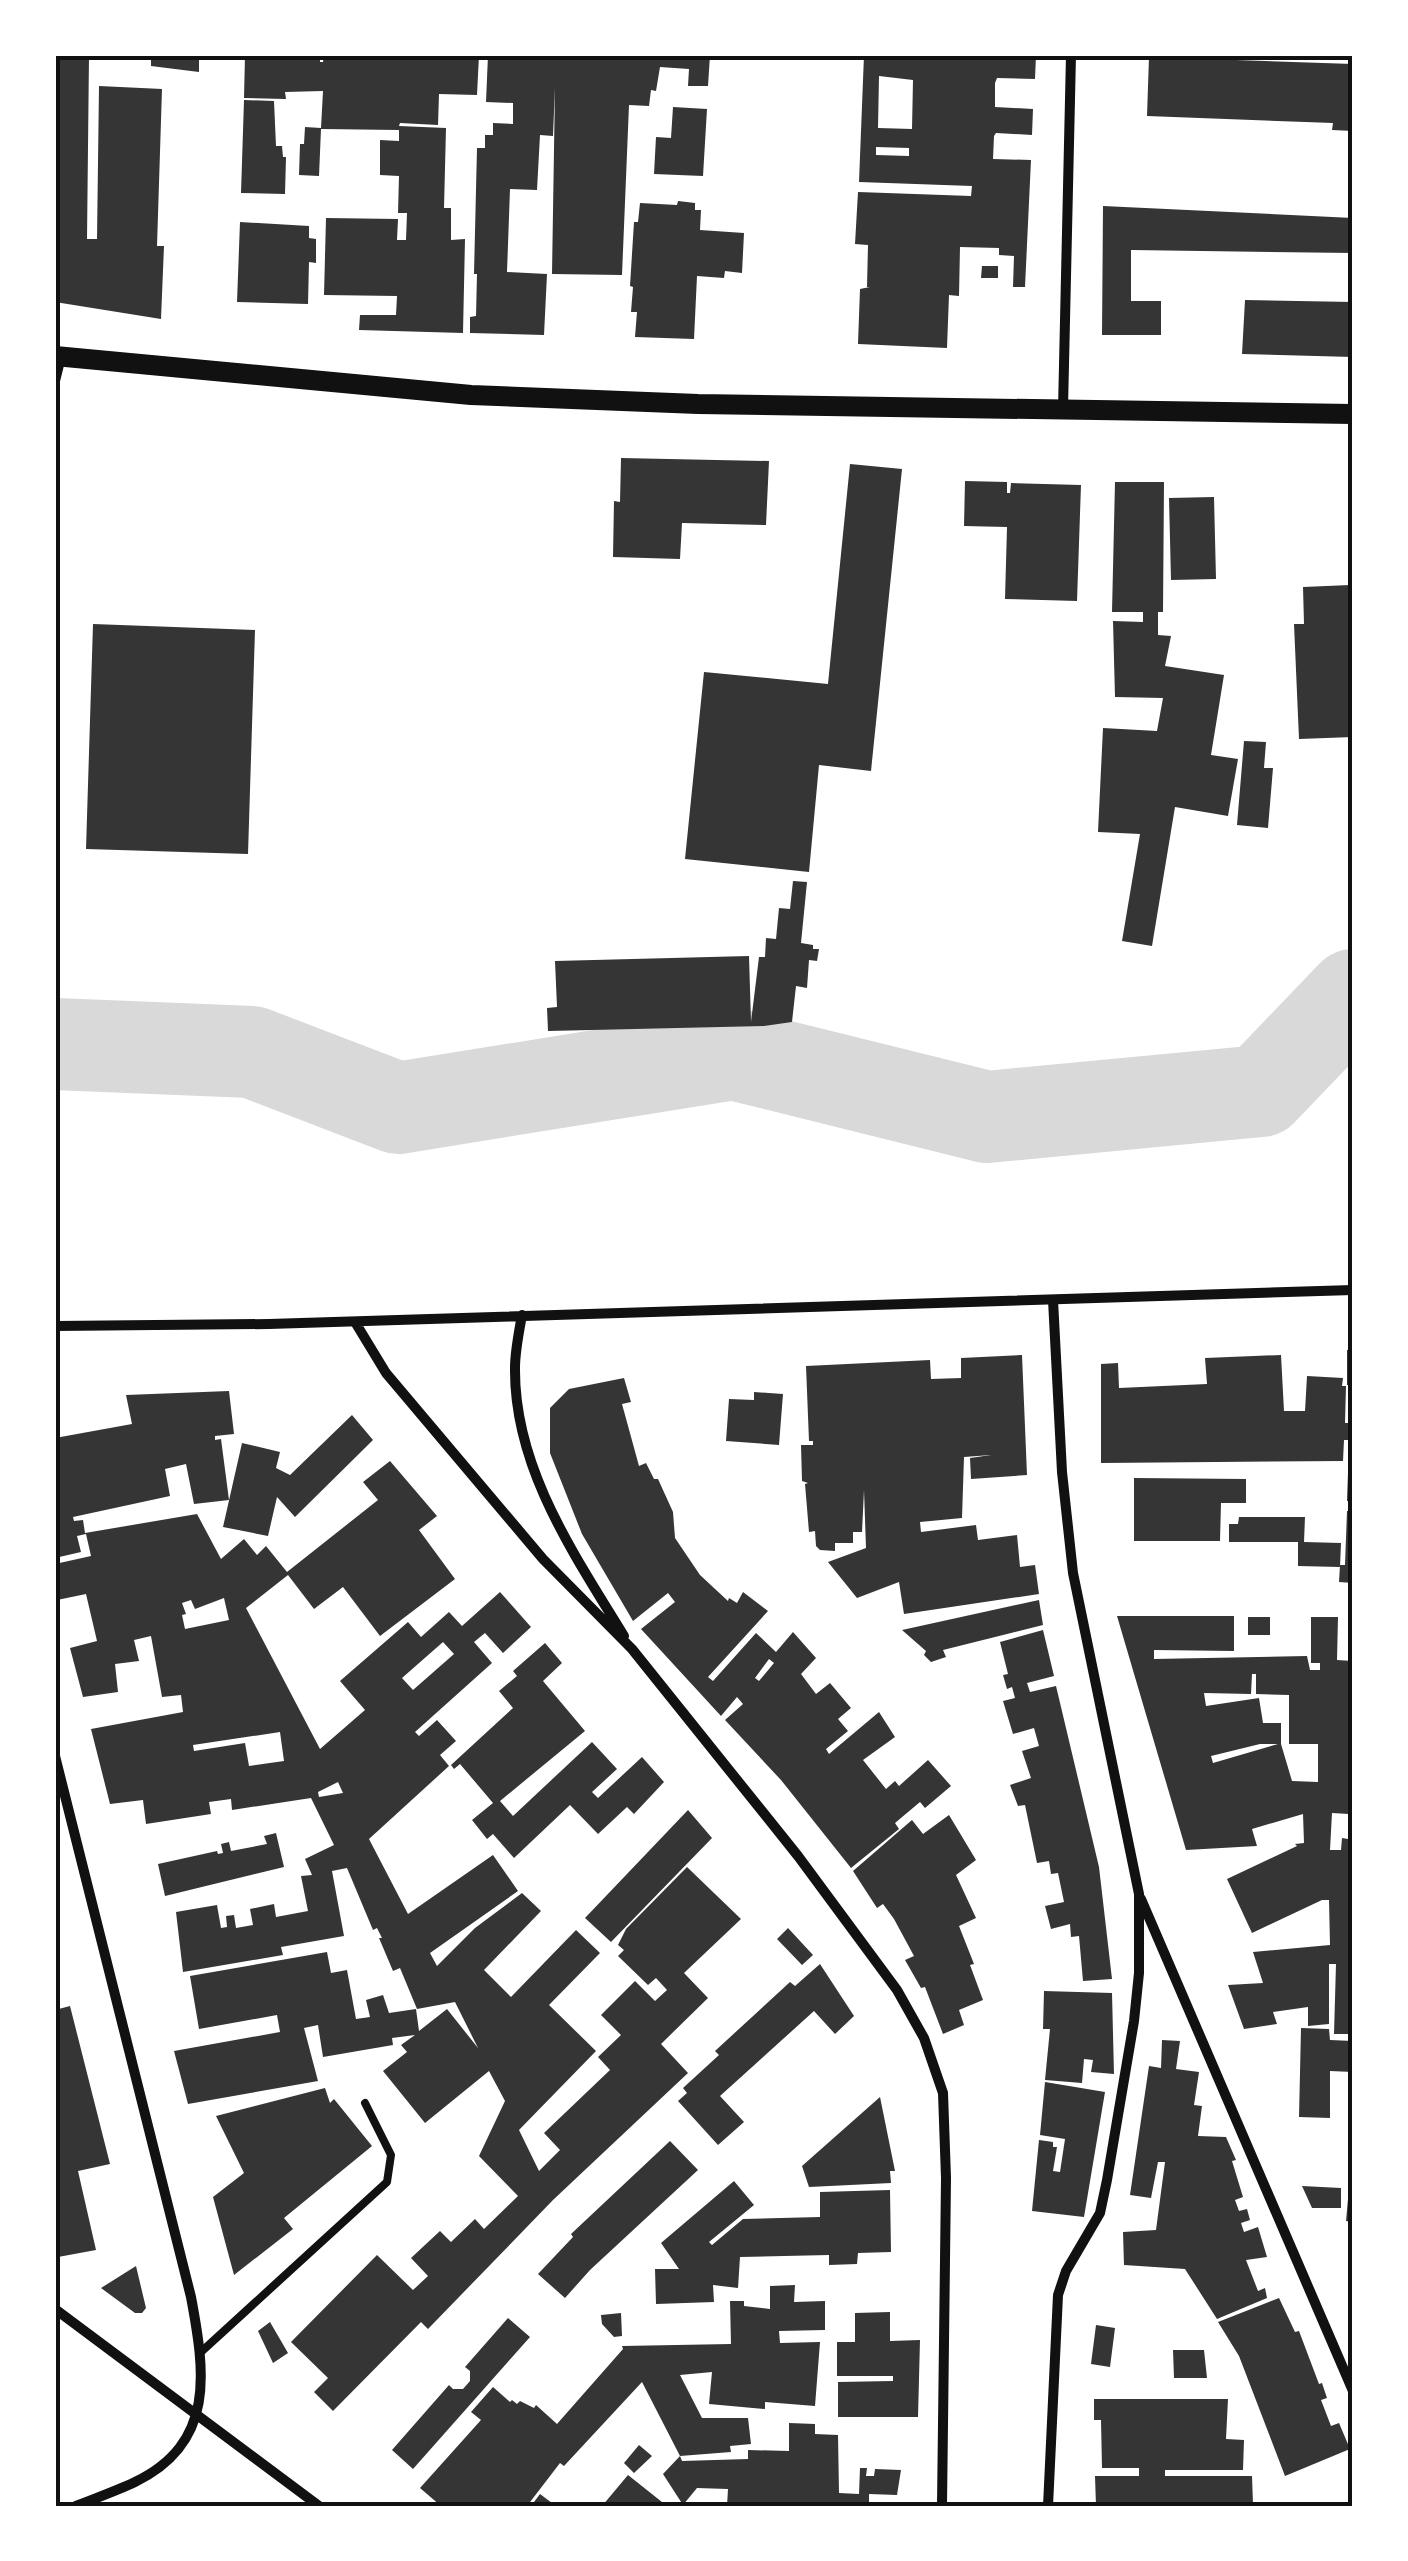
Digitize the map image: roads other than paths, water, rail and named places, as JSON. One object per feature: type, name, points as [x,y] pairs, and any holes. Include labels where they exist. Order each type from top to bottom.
[{"type":"main road","points":[[59,356],[470,395],[698,404],[1353,414]]},
{"type":"street","points":[[1063,410],[1071,55]]},
{"type":"street","points":[[55,1326],[355,1322],[1353,1290]]},
{"type":"street","points":[[1053,1300],[1072,1573],[1139,1894],[1353,2391]]},
{"type":"street","points":[[522,1315],[515,1368],[518,1402],[537,1482],[568,1543],[632,1649]]},
{"type":"street","points":[[355,1322],[386,1373],[543,1560],[632,1649],[798,1856],[897,1990],[924,2038],[943,2093],[946,2178],[942,2506]]},
{"type":"street","points":[[55,1756],[192,2297],[201,2352],[198,2416],[174,2455],[138,2481],[76,2506]]},
{"type":"street","points":[[1048,2506],[1058,2295],[1066,2271],[1100,2213],[1107,2180],[1134,2021],[1139,1973],[1139,1894]]},
{"type":"street","points":[[55,2309],[320,2506]]},
{"type":"lane","points":[[55,385],[59,356]]},
{"type":"lane","points":[[201,2352],[387,2182],[391,2155],[365,2103]]},
{"type":"waterway","points":[[55,1044],[252,1052],[398,1108],[733,1054],[987,1117],[1261,1091],[1353,995]]}]
